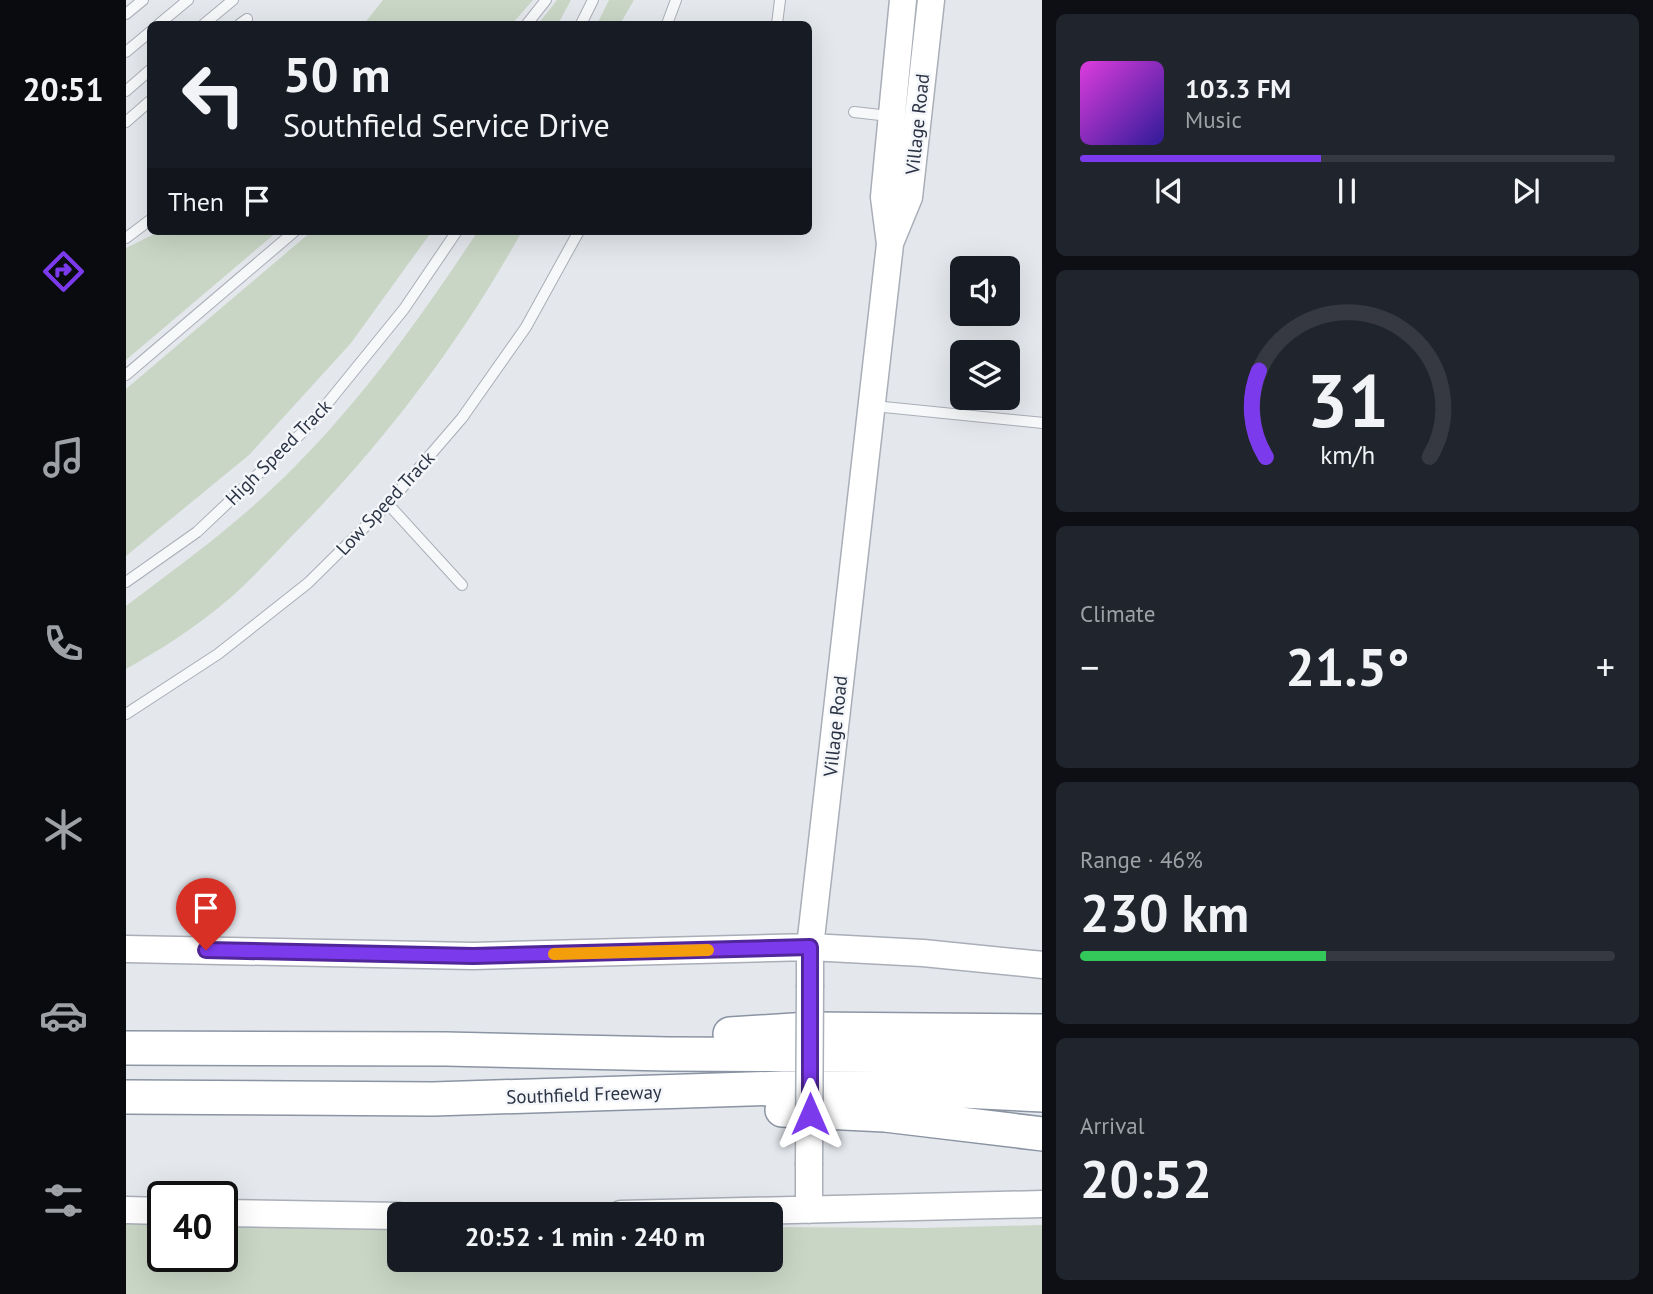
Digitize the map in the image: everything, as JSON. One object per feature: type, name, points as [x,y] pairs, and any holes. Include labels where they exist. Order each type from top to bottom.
[{"type":"highway","points":[[446,1049],[808,1029],[1042,1031]]},
{"type":"highway","name":"Southfield Freeway","points":[[126,1048],[879,1055],[1042,1064]]},
{"type":"highway","name":"Southfield Freeway","points":[[126,1097],[433,1099],[783,1088],[899,1088],[1042,1095]]},
{"type":"highway","points":[[433,1099],[809,1110],[885,1115],[1042,1133]]},
{"type":"main road","name":"Village Road","points":[[809,1210],[810,947],[890,244],[884,197],[903,0]]},
{"type":"main road","name":"Village Road","points":[[890,244],[909,197],[931,0]]},
{"type":"main road","points":[[126,948],[473,956],[810,947],[923,953],[1042,965]]},
{"type":"main road","points":[[783,1211],[1042,1204]]},
{"type":"main road","points":[[126,1210],[147,1211]]},
{"type":"main road","points":[[238,1213],[387,1216]]},
{"type":"lane","points":[[126,14],[143,0]]},
{"type":"lane","points":[[163,21],[188,0]]},
{"type":"lane","points":[[208,21],[233,0]]},
{"type":"lane","points":[[529,21],[546,0]]},
{"type":"lane","points":[[582,21],[593,0]]},
{"type":"lane","points":[[668,21],[676,0]]},
{"type":"lane","points":[[777,21],[780,0]]},
{"type":"lane","points":[[126,52],[147,34]]},
{"type":"lane","points":[[126,91],[147,73]]},
{"type":"lane","points":[[126,122],[147,104]]},
{"type":"lane","points":[[854,112],[918,119]]},
{"type":"lane","points":[[126,238],[147,222]]},
{"type":"lane","points":[[126,375],[290,235]]},
{"type":"lane","name":"High Speed Track","points":[[126,582],[197,532],[309,426],[404,309],[454,235]]},
{"type":"lane","name":"Low Speed Track","points":[[126,714],[218,654],[308,583],[388,505],[462,418],[526,327],[577,235]]},
{"type":"lane","points":[[870,406],[1042,423]]},
{"type":"lane","points":[[388,505],[462,585]]},
{"type":"green space","points":[[383,0],[533,0],[515,21],[366,21]]},
{"type":"green space","points":[[557,0],[571,0],[560,21],[540,21]]},
{"type":"green space","points":[[609,0],[634,0],[622,21],[598,21]]},
{"type":"green space","points":[[152,235],[273,235],[126,360],[126,248]]},
{"type":"green space","points":[[307,235],[429,235],[351,343],[249,455],[126,556],[126,389]]},
{"type":"green space","points":[[475,235],[520,235],[445,355],[355,469],[240,589],[188,631],[126,669],[126,606],[219,535],[268,493],[335,424],[424,310]]},
{"type":"green space","points":[[126,1219],[147,1219],[147,1272],[238,1272],[238,1220],[387,1222],[387,1272],[783,1272],[783,1227],[1042,1225],[1042,1294],[126,1294]]},
{"type":"slow traffic","points":[[554,954],[708,950]]},
{"type":"route","points":[[206,950],[473,956],[810,947],[810,1114]]}]
